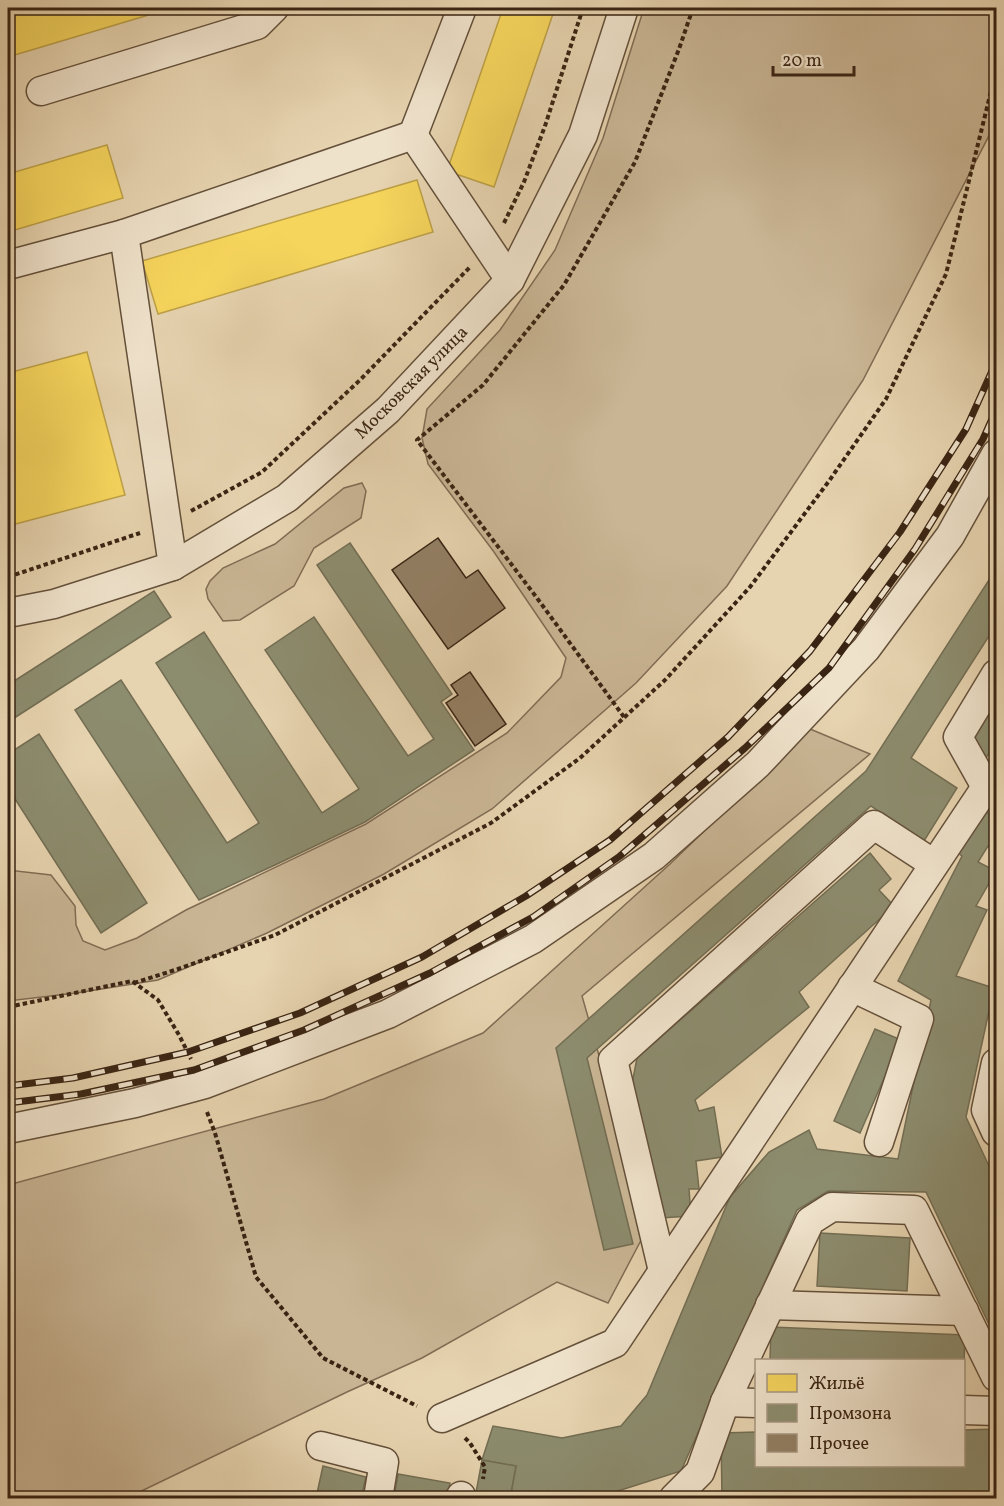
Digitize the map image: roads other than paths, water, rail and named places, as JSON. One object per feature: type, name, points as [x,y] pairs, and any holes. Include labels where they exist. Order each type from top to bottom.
[{"type":"street","points":[[41,91],[256,25],[274,8]]},
{"type":"street","points":[[8,265],[124,234],[413,135],[462,8]]},
{"type":"street","name":"Московская улица","points":[[8,613],[54,604],[173,566],[287,498],[388,410],[510,280],[583,135],[624,8]]},
{"type":"street","points":[[413,135],[510,280]]},
{"type":"street","points":[[124,234],[173,566]]},
{"type":"street","points":[[8,1129],[135,1103],[198,1086],[388,1014],[533,939],[654,856],[758,764],[866,649],[950,536],[996,454]]},
{"type":"street","points":[[442,1418],[615,1343],[934,864],[991,783],[958,737],[996,674]]},
{"type":"street","points":[[663,1271],[613,1060],[874,825],[934,864]]},
{"type":"street","points":[[852,987],[919,1019],[879,1142]]},
{"type":"street","points":[[996,1063],[986,1110],[996,1132]]},
{"type":"street","points":[[674,1498],[700,1472],[724,1402],[810,1221],[832,1207],[914,1210],[996,1377]]},
{"type":"street","points":[[770,1305],[964,1311]]},
{"type":"street","points":[[724,1402],[755,1403]]},
{"type":"street","points":[[965,1410],[996,1411]]},
{"type":"street","points":[[321,1446],[384,1462],[378,1498]]},
{"type":"railway","points":[[8,1086],[73,1078],[188,1052],[300,1013],[422,957],[526,896],[610,840],[728,737],[810,651],[900,532],[966,429],[996,362]]},
{"type":"railway","points":[[8,1103],[81,1094],[194,1070],[304,1030],[430,973],[533,917],[620,856],[745,748],[829,668],[915,549],[983,439],[996,410]]}]
